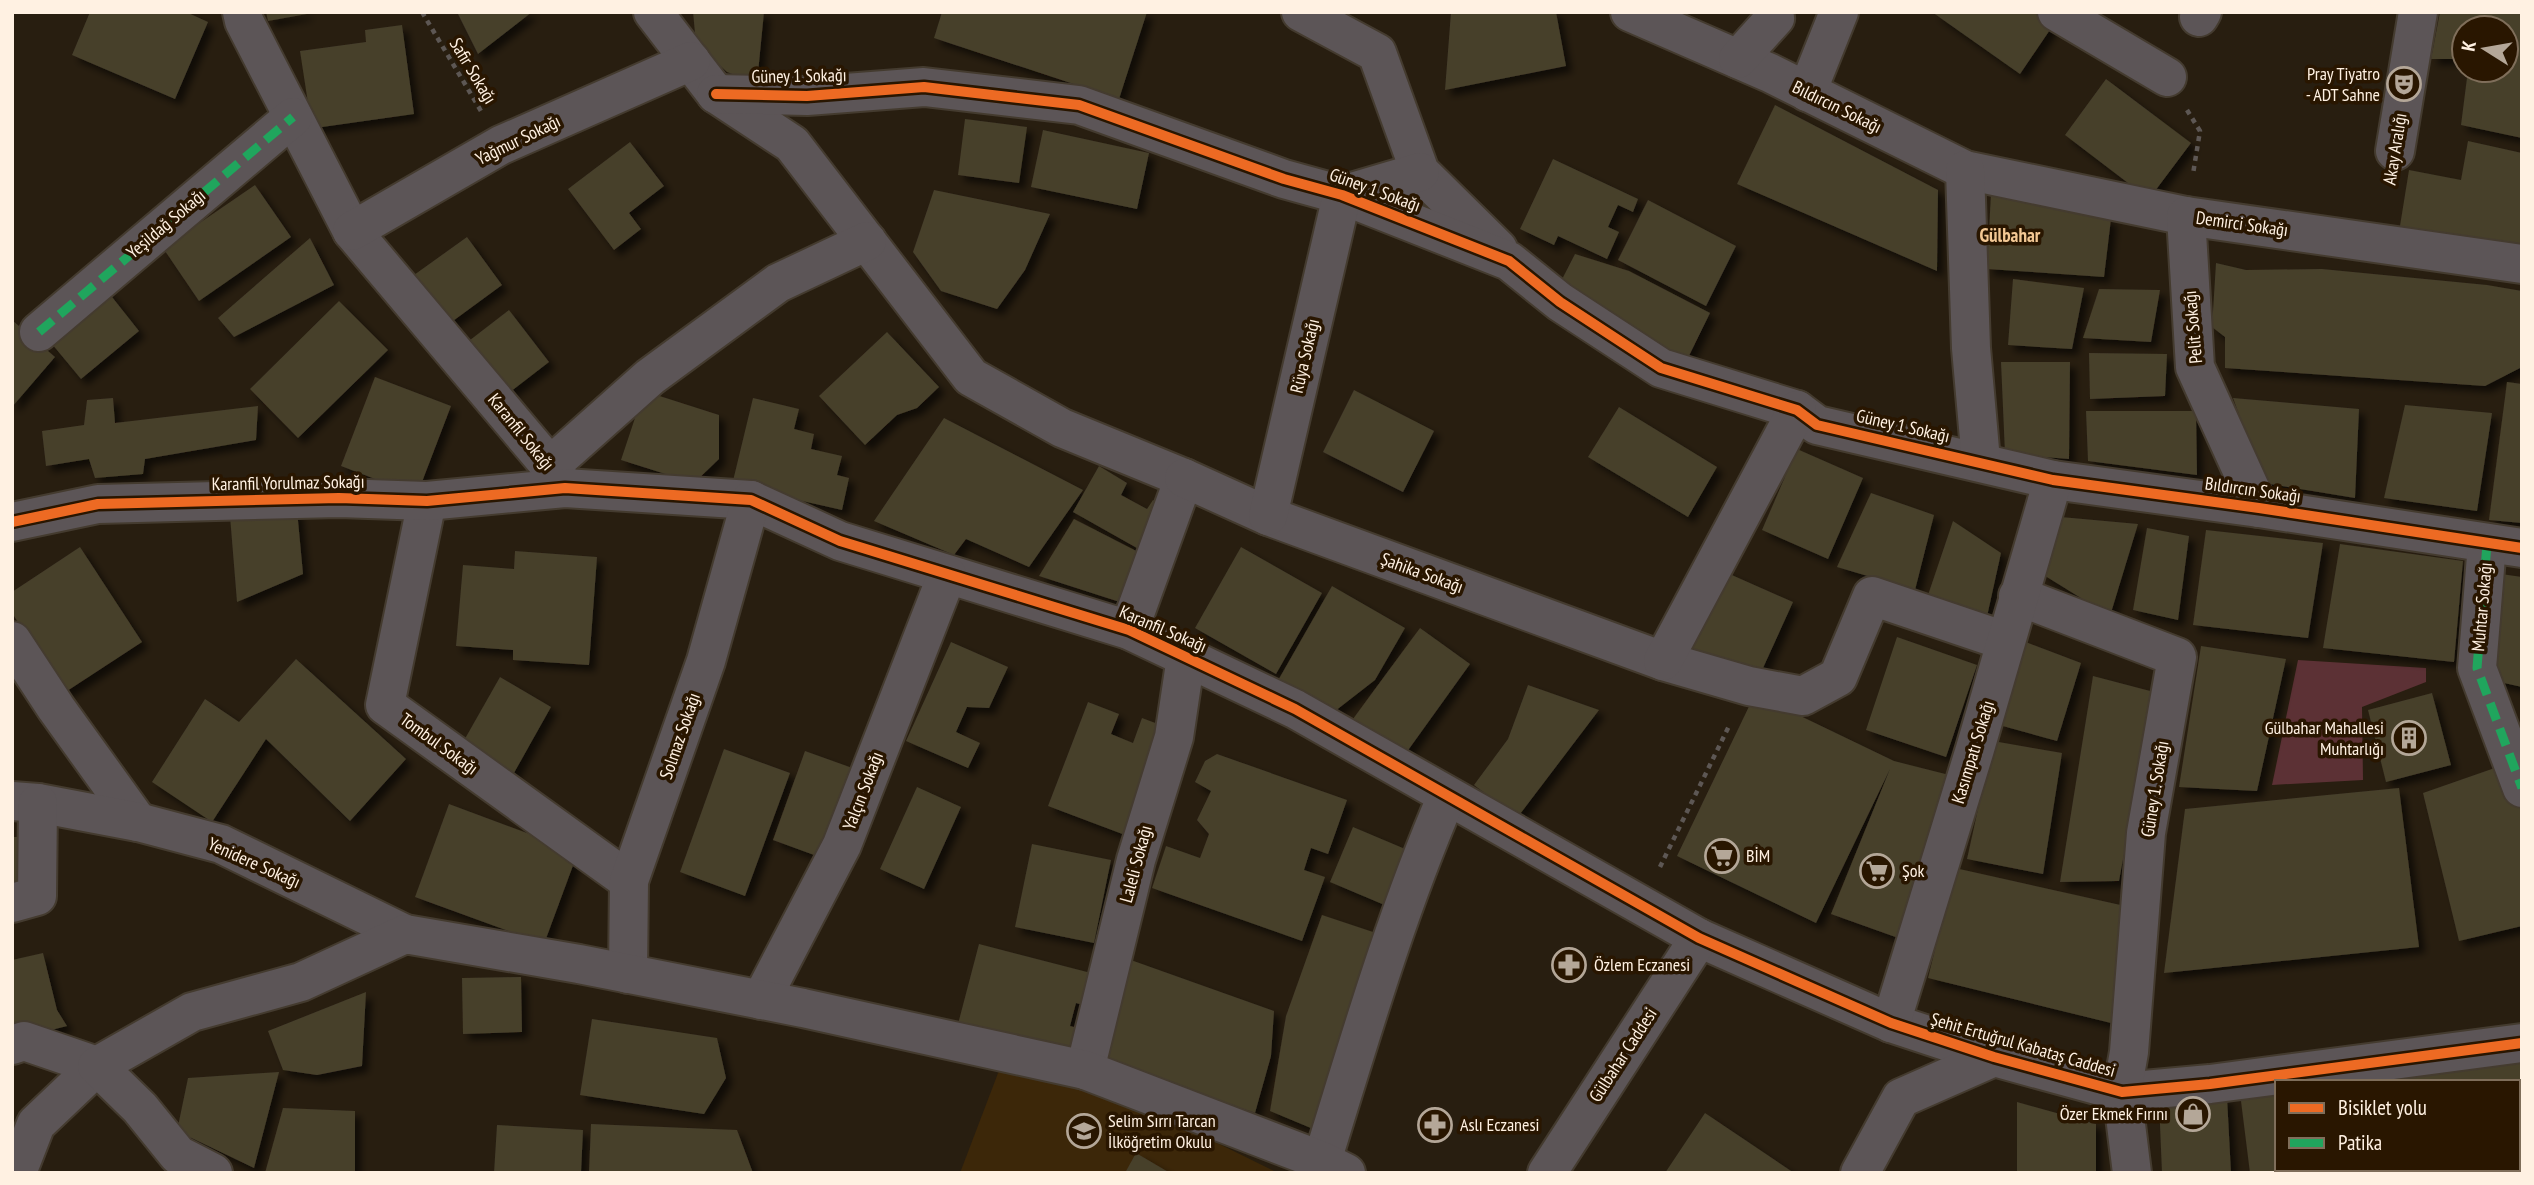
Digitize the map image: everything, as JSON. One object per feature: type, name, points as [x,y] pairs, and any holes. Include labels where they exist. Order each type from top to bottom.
[{"type":"street","name":"Karanfil Sokağı","points":[[243,12],[244,21],[352,231],[557,477],[751,500],[840,541],[1129,630],[1295,709],[1699,938]]},
{"type":"street","points":[[653,12],[716,94]]},
{"type":"street","points":[[1301,12],[1377,53],[1420,172],[1509,261]]},
{"type":"street","name":"Bıldırcın Sokağı","points":[[1630,12],[1807,92],[1965,170]]},
{"type":"street","points":[[1738,60],[1775,18],[1773,12]]},
{"type":"street","points":[[1807,92],[1839,12]]},
{"type":"street","points":[[2057,12],[2167,76]]},
{"type":"street","name":"Akay Aralığı","points":[[2395,151],[2418,12]]},
{"type":"street","name":"Yağmur Sokağı","points":[[352,231],[501,145],[691,61]]},
{"type":"street","name":"Güney 1 Sokağı","points":[[716,94],[807,96],[924,87],[1079,105],[1284,178],[1342,195],[1509,261],[1560,302],[1661,368],[1797,410],[1817,425],[1980,461]]},
{"type":"street","name":"Şahika Sokağı","points":[[716,94],[792,144],[971,377],[1062,428],[1268,516],[1663,660],[1749,686],[1803,696],[1838,677],[1872,596],[2005,641]]},
{"type":"street","name":"Yeşildağ Sokağı","points":[[39,331],[293,117]]},
{"type":"street","points":[[1965,170],[1971,348],[1980,461]]},
{"type":"street","name":"Demirci Sokağı","points":[[1965,170],[2186,216],[2522,264]]},
{"type":"street","points":[[1342,195],[1420,172]]},
{"type":"street","name":"Rüya Sokağı","points":[[1268,516],[1342,195]]},
{"type":"street","name":"Pelit Sokağı","points":[[2186,216],[2195,367],[2259,508]]},
{"type":"street","points":[[557,477],[650,377],[778,284],[867,241]]},
{"type":"street","points":[[1663,660],[1797,410]]},
{"type":"street","name":"Bıldırcın Sokağı","points":[[1980,461],[2053,480],[2259,508],[2504,546]]},
{"type":"street","name":"Karanfil Yorulmaz Sokağı","points":[[12,522],[98,504],[339,498],[427,501],[557,477]]},
{"type":"street","points":[[1129,630],[1184,478]]},
{"type":"street","name":"Kasımpatı Sokağı","points":[[1894,1013],[2053,480]]},
{"type":"street","name":"Solmaz Sokağı","points":[[628,974],[629,881],[706,661],[751,500]]},
{"type":"street","name":"Tombul Sokağı","points":[[427,501],[385,705],[629,881]]},
{"type":"street","name":"Muhtar Sokağı","points":[[2504,546],[2477,668],[2522,788]]},
{"type":"street","name":"Yalçın Sokağı","points":[[761,1000],[842,845],[947,576]]},
{"type":"street","name":"Güney 1. Sokağı","points":[[2018,596],[2177,657],[2146,833],[2125,1080]]},
{"type":"street","points":[[12,641],[56,708],[138,822]]},
{"type":"street","name":"Laleli Sokağı","points":[[1085,1070],[1136,860],[1174,737],[1186,657]]},
{"type":"street","points":[[1334,1167],[1375,990],[1421,856],[1447,796]]},
{"type":"street","points":[[12,903],[37,896],[25,802]]},
{"type":"street","name":"Yenidere Sokağı","points":[[25,802],[138,822],[221,845],[405,934],[761,1000],[1085,1070],[1334,1167]]},
{"type":"street","points":[[17,1173],[36,1124],[97,1066],[192,1012],[301,982],[405,934]]},
{"type":"street","name":"Şehit Ertuğrul Kabataş Caddesi","points":[[1699,938],[1822,992],[2125,1080]]},
{"type":"street","name":"Gülbahar Caddesi","points":[[1547,1173],[1699,938]]},
{"type":"street","name":"Şehit Ertuğrul Kabataş Caddesi","points":[[1894,1013],[1994,1057],[2125,1080],[2210,1084],[2521,1038]]},
{"type":"street","points":[[12,1045],[24,1041],[97,1066],[140,1108],[178,1155],[214,1173]]},
{"type":"street","points":[[1860,1173],[1901,1098],[1994,1057]]},
{"type":"street","points":[[2125,1080],[2132,1173]]},
{"type":"path","points":[[1641,905],[1749,686]]},
{"type":"shaded area","points":[[2298,660],[2426,668],[2426,682],[2362,707],[2363,780],[2272,785]]},
{"type":"shaded area","name":"Selim Sırrı Tarcan İlköğretim Okulu","points":[[1061,1066],[1278,1173],[960,1173],[1000,1068]]},
{"type":"building","points":[[90,12],[186,12],[208,22],[175,99],[72,55]]},
{"type":"building","points":[[266,12],[306,12],[307,14],[268,21]]},
{"type":"building","points":[[457,12],[532,12],[478,54]]},
{"type":"building","points":[[693,12],[764,12],[757,83],[727,72],[696,44]]},
{"type":"building","points":[[942,12],[1147,12],[1119,99],[934,38]]},
{"type":"building","points":[[1451,12],[1556,12],[1566,66],[1445,90]]},
{"type":"building","points":[[1932,12],[2043,12],[2056,21],[2020,74]]},
{"type":"building","points":[[2440,12],[2522,12],[2522,138],[2461,125],[2466,84],[2520,84],[2520,14],[2450,14],[2450,59],[2431,59]]},
{"type":"building","points":[[402,25],[414,114],[301,130],[297,104],[308,103],[300,51],[366,42],[365,30]]},
{"type":"building","points":[[2106,79],[2191,143],[2149,199],[2065,135]]},
{"type":"building","points":[[1775,105],[1938,190],[1937,271],[1737,184]]},
{"type":"building","points":[[965,119],[1027,127],[1019,183],[958,175]]},
{"type":"building","points":[[1043,130],[1149,153],[1137,209],[1031,187]]},
{"type":"building","points":[[2468,141],[2522,153],[2522,244],[2399,232],[2409,170],[2461,180]]},
{"type":"building","points":[[630,142],[664,186],[629,213],[641,229],[614,250],[568,189]]},
{"type":"building","points":[[1553,159],[1638,199],[1633,212],[1618,205],[1608,227],[1619,232],[1607,259],[1558,236],[1554,245],[1520,229]]},
{"type":"building","points":[[255,185],[291,237],[199,301],[163,248]]},
{"type":"building","points":[[934,190],[1050,214],[1025,270],[997,309],[941,291],[913,252]]},
{"type":"building","points":[[1991,193],[2111,219],[2104,277],[1987,269]]},
{"type":"building","points":[[1648,200],[1736,246],[1706,306],[1618,260]]},
{"type":"building","points":[[467,237],[502,285],[442,329],[407,280]]},
{"type":"building","points":[[310,238],[334,285],[234,337],[218,318]]},
{"type":"building","points":[[1575,254],[1629,271],[1710,313],[1683,368],[1557,289]]},
{"type":"building","points":[[2216,263],[2246,270],[2322,269],[2487,285],[2522,291],[2522,367],[2485,386],[2225,368],[2225,337],[2212,327]]},
{"type":"building","points":[[2013,279],[2084,288],[2072,349],[2008,345]]},
{"type":"building","points":[[101,283],[139,331],[81,379],[42,332]]},
{"type":"building","points":[[2099,289],[2160,290],[2151,342],[2083,338]]},
{"type":"building","points":[[339,301],[388,350],[298,438],[250,389]]},
{"type":"building","points":[[509,310],[549,362],[501,399],[461,347]]},
{"type":"building","points":[[12,320],[55,357],[12,407]]},
{"type":"building","points":[[887,332],[939,387],[917,408],[897,415],[865,445],[819,396]]},
{"type":"building","points":[[2089,353],[2167,354],[2165,396],[2090,399]]},
{"type":"building","points":[[2001,362],[2070,362],[2069,459],[2005,454]]},
{"type":"building","points":[[375,377],[451,406],[417,495],[341,466]]},
{"type":"building","points":[[2507,382],[2522,384],[2522,523],[2489,520]]},
{"type":"building","points":[[1354,390],[1434,431],[1403,492],[1323,452]]},
{"type":"building","points":[[644,391],[719,415],[719,459],[694,483],[621,460]]},
{"type":"building","points":[[113,398],[115,423],[258,406],[256,440],[145,459],[143,474],[95,478],[89,459],[46,466],[42,431],[84,425],[87,400]]},
{"type":"building","points":[[753,398],[799,409],[794,429],[814,434],[811,449],[842,456],[837,475],[849,478],[842,510],[732,485]]},
{"type":"building","points":[[2233,398],[2359,409],[2355,498],[2264,483]]},
{"type":"building","points":[[2405,405],[2492,413],[2477,511],[2384,498]]},
{"type":"building","points":[[1619,407],[1717,467],[1688,517],[1588,457]]},
{"type":"building","points":[[2086,411],[2196,411],[2197,475],[2088,461]]},
{"type":"building","points":[[944,418],[1083,490],[1029,567],[966,539],[954,555],[874,521]]},
{"type":"building","points":[[1797,449],[1863,478],[1828,559],[1762,530]]},
{"type":"building","points":[[1099,466],[1127,483],[1121,495],[1147,509],[1153,500],[1169,509],[1144,552],[1073,512]]},
{"type":"building","points":[[1871,493],[1934,515],[1915,590],[1837,567]]},
{"type":"building","points":[[297,510],[303,574],[237,602],[230,516]]},
{"type":"building","points":[[2061,517],[2138,524],[2110,616],[2042,574]]},
{"type":"building","points":[[1074,519],[1148,557],[1129,605],[1039,576]]},
{"type":"building","points":[[1953,521],[2001,553],[1986,621],[1927,598]]},
{"type":"building","points":[[2147,528],[2189,536],[2178,620],[2133,610]]},
{"type":"building","points":[[2206,530],[2323,543],[2308,638],[2193,625]]},
{"type":"building","points":[[2340,544],[2463,561],[2454,662],[2323,648]]},
{"type":"building","points":[[80,547],[142,642],[64,693],[12,613],[12,592]]},
{"type":"building","points":[[1241,547],[1322,593],[1276,674],[1195,628]]},
{"type":"building","points":[[515,551],[597,557],[589,665],[513,660],[513,650],[456,646],[463,565],[514,569]]},
{"type":"building","points":[[1716,568],[1793,602],[1758,679],[1681,644]]},
{"type":"building","points":[[2501,574],[2522,577],[2522,687],[2486,679]]},
{"type":"building","points":[[1332,586],[1405,628],[1375,680],[1330,715],[1276,684]]},
{"type":"building","points":[[1420,628],[1470,664],[1401,760],[1350,723]]},
{"type":"building","points":[[1897,637],[1977,665],[1946,757],[1866,730]]},
{"type":"building","points":[[2023,641],[2081,663],[2057,741],[1999,725]]},
{"type":"building","points":[[951,642],[1008,667],[989,708],[967,707],[956,732],[980,743],[968,768],[906,741]]},
{"type":"building","points":[[2201,646],[2286,659],[2257,791],[2179,787]]},
{"type":"building","points":[[296,659],[406,759],[350,821],[266,739],[212,822],[152,782],[205,699],[239,722]]},
{"type":"building","points":[[2093,676],[2154,692],[2119,881],[2060,882]]},
{"type":"building","points":[[500,677],[551,707],[510,780],[458,751]]},
{"type":"building","points":[[1528,685],[1599,710],[1517,818],[1474,785],[1508,739]]},
{"type":"building","name":"Gülbahar Mahallesi Muhtarlığı","points":[[2432,693],[2451,765],[2386,782],[2368,710]]},
{"type":"building","points":[[1755,694],[1894,761],[1965,779],[1915,944],[1831,914],[1890,769],[1816,923],[1677,856]]},
{"type":"building","points":[[1088,702],[1119,714],[1111,734],[1133,743],[1142,718],[1166,727],[1125,835],[1048,806]]},
{"type":"building","points":[[1993,741],[2062,753],[2043,874],[1967,859]]},
{"type":"building","points":[[724,749],[790,773],[745,896],[680,872]]},
{"type":"building","points":[[805,751],[858,770],[825,859],[773,840]]},
{"type":"building","points":[[1217,754],[1347,800],[1328,854],[1311,848],[1304,870],[1325,877],[1302,941],[1152,888],[1166,846],[1200,858],[1209,834],[1197,820],[1211,791],[1195,782],[1205,761]]},
{"type":"building","points":[[2509,763],[2522,798],[2522,926],[2459,941],[2423,793]]},
{"type":"building","points":[[917,787],[961,807],[924,889],[880,869]]},
{"type":"building","points":[[2399,788],[2419,947],[2164,973],[2185,809]]},
{"type":"building","points":[[449,804],[578,852],[544,944],[415,897]]},
{"type":"building","points":[[1353,827],[1417,854],[1394,909],[1330,882]]},
{"type":"building","points":[[12,837],[25,837],[27,888],[12,889]]},
{"type":"building","points":[[1032,844],[1111,860],[1094,943],[1015,927]]},
{"type":"building","points":[[1955,868],[2125,906],[2111,1023],[1928,978]]},
{"type":"building","points":[[1322,915],[1385,936],[1318,1131],[1270,1111],[1286,1016]]},
{"type":"building","points":[[979,944],[1091,973],[1083,1005],[1076,1003],[1070,1026],[1082,1029],[1075,1054],[958,1024]]},
{"type":"building","points":[[43,953],[57,1010],[67,1026],[12,1040],[12,960]]},
{"type":"building","points":[[1128,959],[1274,1011],[1271,1056],[1255,1113],[1094,1056]]},
{"type":"building","points":[[521,977],[522,1032],[463,1034],[462,978]]},
{"type":"building","points":[[366,992],[362,1066],[317,1075],[283,1070],[268,1031]]},
{"type":"building","points":[[592,1019],[717,1038],[726,1078],[704,1114],[580,1095]]},
{"type":"building","points":[[2518,1051],[2522,1075],[2522,1173],[2454,1173],[2520,1171],[2520,1080],[2382,1080]]},
{"type":"building","points":[[279,1072],[254,1168],[177,1131],[188,1078]]},
{"type":"building","points":[[2275,1080],[2275,1171],[2377,1173],[2250,1173],[2239,1085]]},
{"type":"building","points":[[2227,1097],[2231,1173],[2162,1173],[2159,1101]]},
{"type":"building","points":[[2017,1102],[2096,1124],[2096,1173],[2017,1173]]},
{"type":"building","points":[[283,1108],[355,1111],[355,1173],[265,1173]]},
{"type":"building","points":[[1705,1113],[1794,1173],[1665,1173]]},
{"type":"building","points":[[591,1124],[737,1130],[753,1173],[589,1173]]},
{"type":"building","points":[[497,1125],[583,1130],[581,1173],[494,1173]]},
{"type":"building","points":[[1136,1153],[1170,1173],[1125,1173]]},
{"type":"building","points":[[2450,1171],[2451,1173],[2378,1173]]},
{"type":"marked path","points":[[39,332],[293,117]]},
{"type":"marked path","points":[[2487,544],[2477,668],[2522,788]]},
{"type":"cycle path","points":[[716,94],[807,96],[924,87],[1079,105],[1284,179],[1342,195],[1509,261],[1560,302],[1661,368],[1797,410],[1817,425],[2053,480],[2522,548]]},
{"type":"cycle path","points":[[12,522],[98,504],[339,498],[427,501],[565,488],[751,500],[840,541],[1129,630],[1295,709],[1699,938],[1891,1023],[1994,1057],[2122,1092],[2210,1084],[2522,1043]]},
{"type":"place","name":"Pray Tiyatro - ADT Sahne","points":[[2404,84]]},
{"type":"place","name":"Gülbahar Mahallesi Muhtarlığı","points":[[2409,738]]},
{"type":"place","name":"BİM","points":[[1722,856]]},
{"type":"place","name":"Şok","points":[[1877,871]]},
{"type":"place","name":"Özlem Eczanesi","points":[[1569,965]]},
{"type":"place","name":"Özer Ekmek Fırını","points":[[2193,1114]]},
{"type":"place","name":"Aslı Eczanesi","points":[[1435,1125]]},
{"type":"place","name":"Selim Sırrı Tarcan İlköğretim Okulu","points":[[1084,1131]]},
{"type":"district","name":"Gülbahar","points":[[2010,235]]}]
